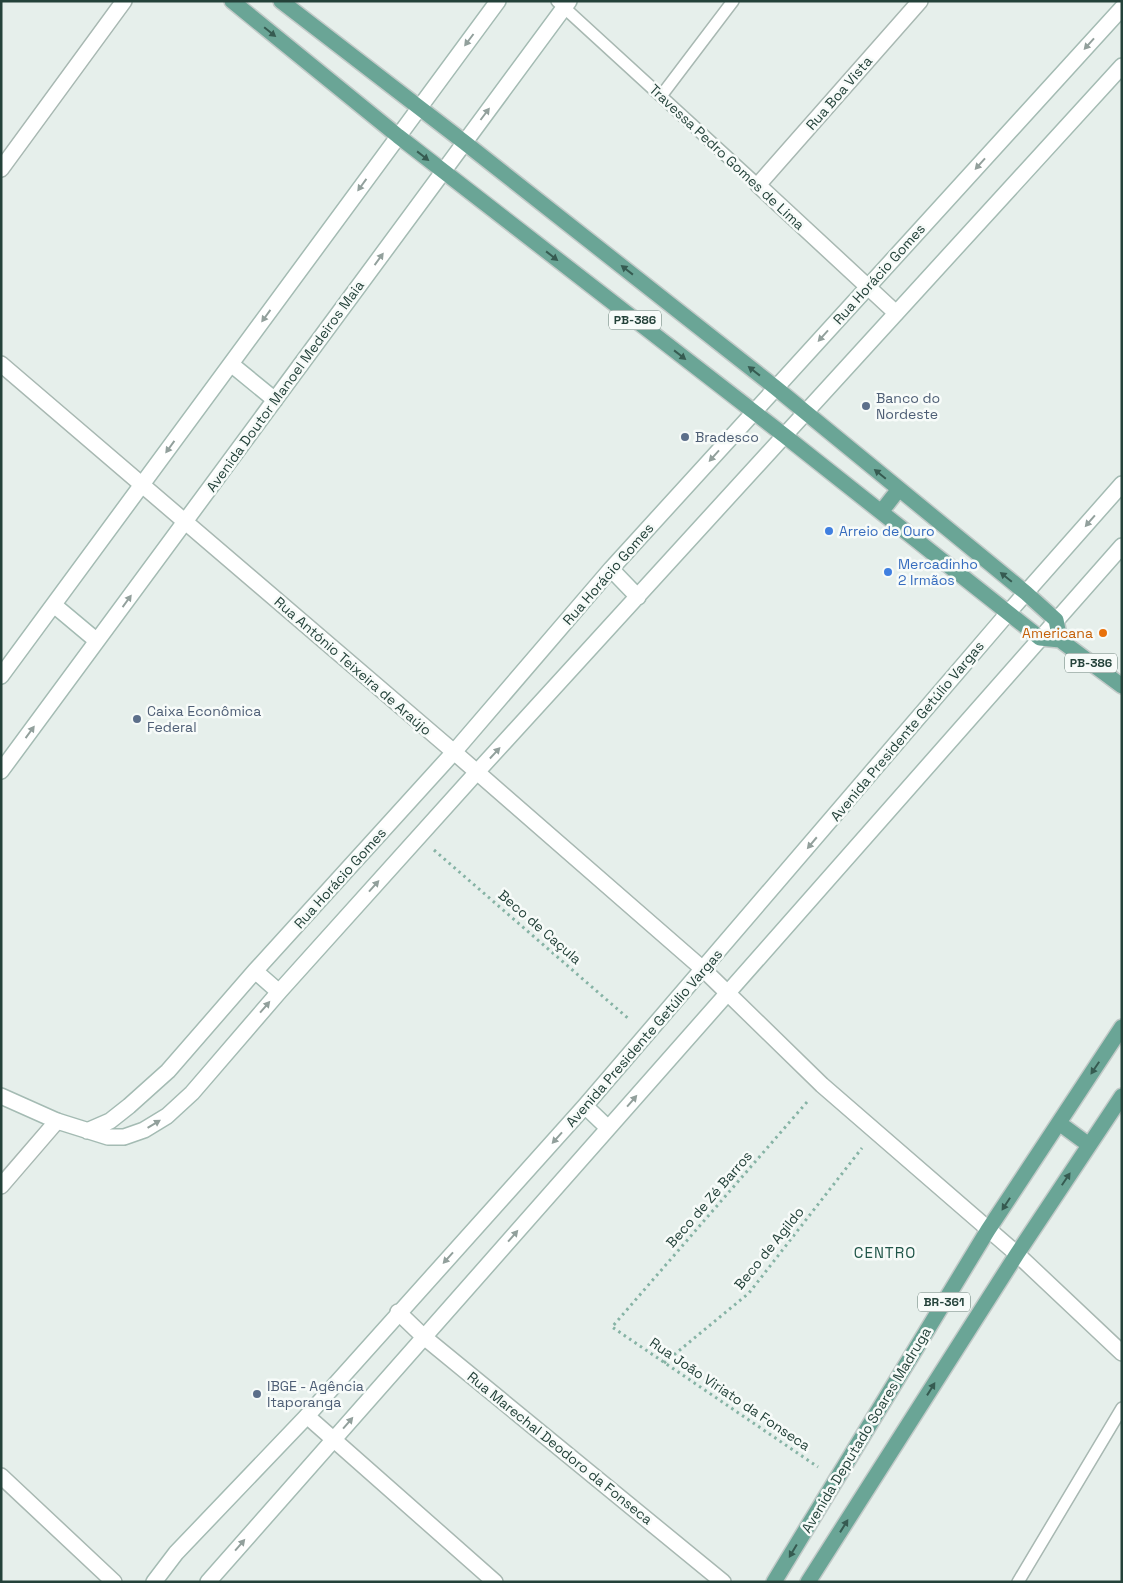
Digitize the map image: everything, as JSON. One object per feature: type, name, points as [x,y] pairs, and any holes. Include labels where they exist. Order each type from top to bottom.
[{"type":"main road","name":"PB-386","points":[[232,1],[443,172],[785,436],[1040,638],[1060,640],[1122,686]]},
{"type":"main road","name":"PB-386","points":[[281,1],[418,109],[464,142],[806,412],[1026,593],[1056,620],[1060,640]]},
{"type":"main road","points":[[881,512],[899,490]]},
{"type":"main road","name":"Avenida Deputado Soares Madruga","points":[[774,1582],[988,1230],[1122,1027]]},
{"type":"main road","name":"BR-361","points":[[808,1582],[1016,1254],[1122,1096]]},
{"type":"main road","points":[[1058,1123],[1089,1145]]},
{"type":"street","points":[[1,169],[124,1]]},
{"type":"street","points":[[1,676],[498,1]]},
{"type":"street","name":"Rua Boa Vista","points":[[758,186],[920,1]]},
{"type":"street","name":"Avenida Doutor Manoel Medeiros Maia","points":[[1,771],[443,172],[564,3]]},
{"type":"street","name":"Rua Horácio Gomes","points":[[88,1131],[110,1121],[168,1071],[255,971],[454,752],[611,569],[1122,8]]},
{"type":"street","points":[[1,1096],[57,1121],[108,1137],[124,1137],[144,1130],[167,1116],[192,1093],[278,992],[418,837],[1122,66]]},
{"type":"street","name":"Travessa Pedro Gomes de Lima","points":[[758,186],[896,313]]},
{"type":"street","name":"Rua António Teixeira de Araújo","points":[[1,364],[454,752],[704,970],[822,1085],[1016,1254],[1122,1354]]},
{"type":"street","points":[[230,364],[275,400]]},
{"type":"street","name":"Avenida Presidente Getúlio Vargas","points":[[154,1582],[176,1553],[306,1416],[585,1106],[704,970],[1008,612],[1122,484]]},
{"type":"street","points":[[208,1582],[1122,546]]},
{"type":"street","points":[[611,569],[638,596]]},
{"type":"street","points":[[54,605],[97,641]]},
{"type":"street","points":[[255,971],[278,992]]},
{"type":"street","points":[[585,1106],[608,1128]]},
{"type":"street","points":[[1,1186],[57,1121]]},
{"type":"street","name":"Rua Marechal Deodoro da Fonseca","points":[[398,1312],[424,1337],[723,1582]]},
{"type":"street","points":[[306,1416],[495,1582]]},
{"type":"street","points":[[1,1476],[114,1582]]},
{"type":"lane","points":[[661,96],[733,1]]},
{"type":"lane","name":"Travessa Pedro Gomes de Lima","points":[[564,3],[758,186]]},
{"type":"lane","points":[[1018,1582],[1122,1408]]},
{"type":"path","name":"Beco de Caçula","points":[[418,837],[647,1035]]},
{"type":"path","name":"Beco de Zé Barros","points":[[612,1328],[822,1085]]},
{"type":"path","name":"Beco de Agildo","points":[[664,1363],[749,1293],[875,1132]]},
{"type":"path","name":"Rua João Viriato da Fonseca","points":[[612,1328],[835,1480]]},
{"type":"place","name":"Banco do Nordeste","points":[[866,406]]},
{"type":"place","name":"Bradesco","points":[[685,437]]},
{"type":"place","name":"Arreio de Ouro","points":[[829,531]]},
{"type":"place","name":"Mercadinho 2 Irmãos","points":[[888,572]]},
{"type":"place","name":"Americana","points":[[1103,633]]},
{"type":"place","name":"Caixa Econômica Federal","points":[[137,719]]},
{"type":"place","name":"IBGE - Agência Itaporanga","points":[[257,1394]]},
{"type":"district","name":"CENTRO","points":[[885,1252]]}]
